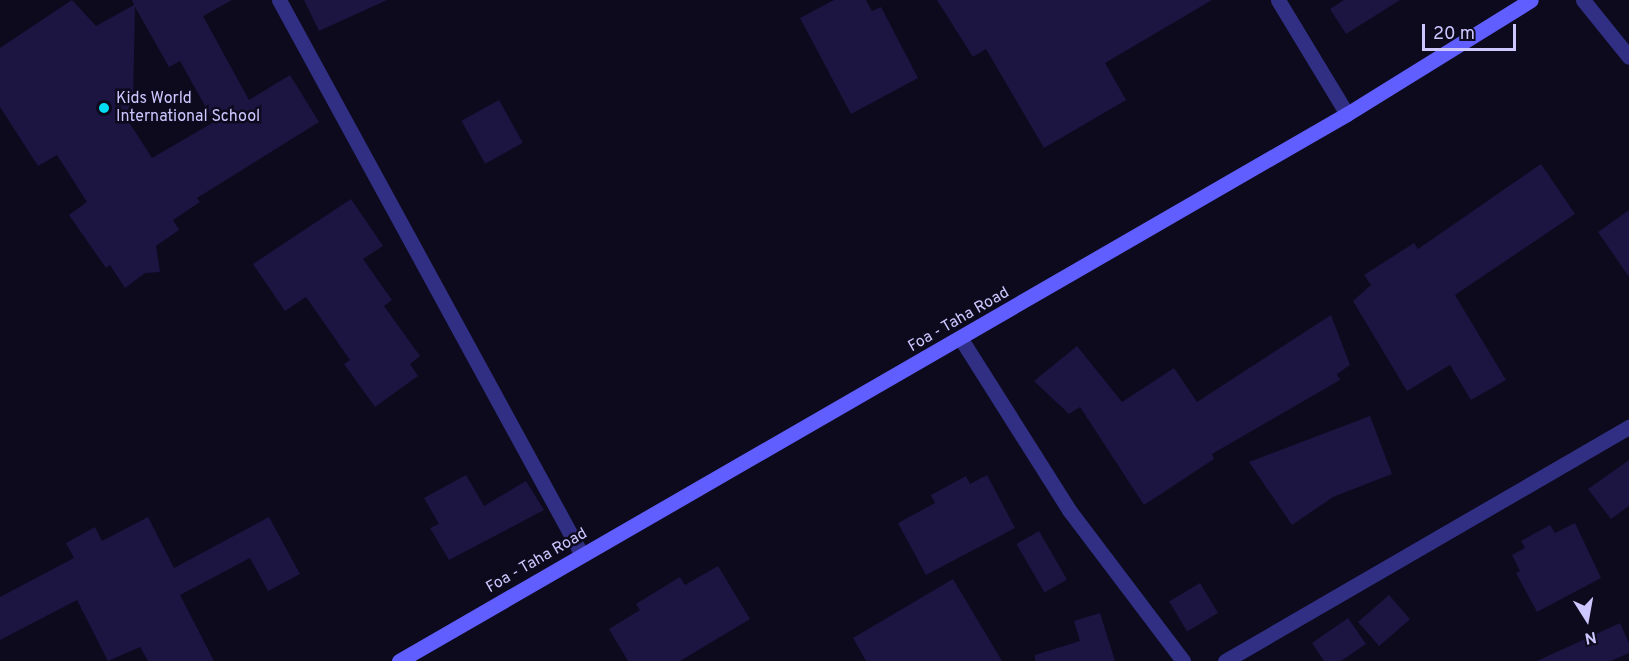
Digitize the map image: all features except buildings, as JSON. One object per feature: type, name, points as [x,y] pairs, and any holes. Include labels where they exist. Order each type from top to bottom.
[{"type":"street","points":[[279,0],[582,555]]},
{"type":"street","points":[[1278,0],[1347,114]]},
{"type":"street","name":"Foa - Taha Road","points":[[399,661],[961,339],[1347,114],[1531,0]]},
{"type":"street","points":[[1583,0],[1629,57]]},
{"type":"street","points":[[961,339],[1069,510],[1183,661]]},
{"type":"street","points":[[1225,661],[1629,427]]},
{"type":"place","name":"Kids World International School","points":[[104,108]]}]
